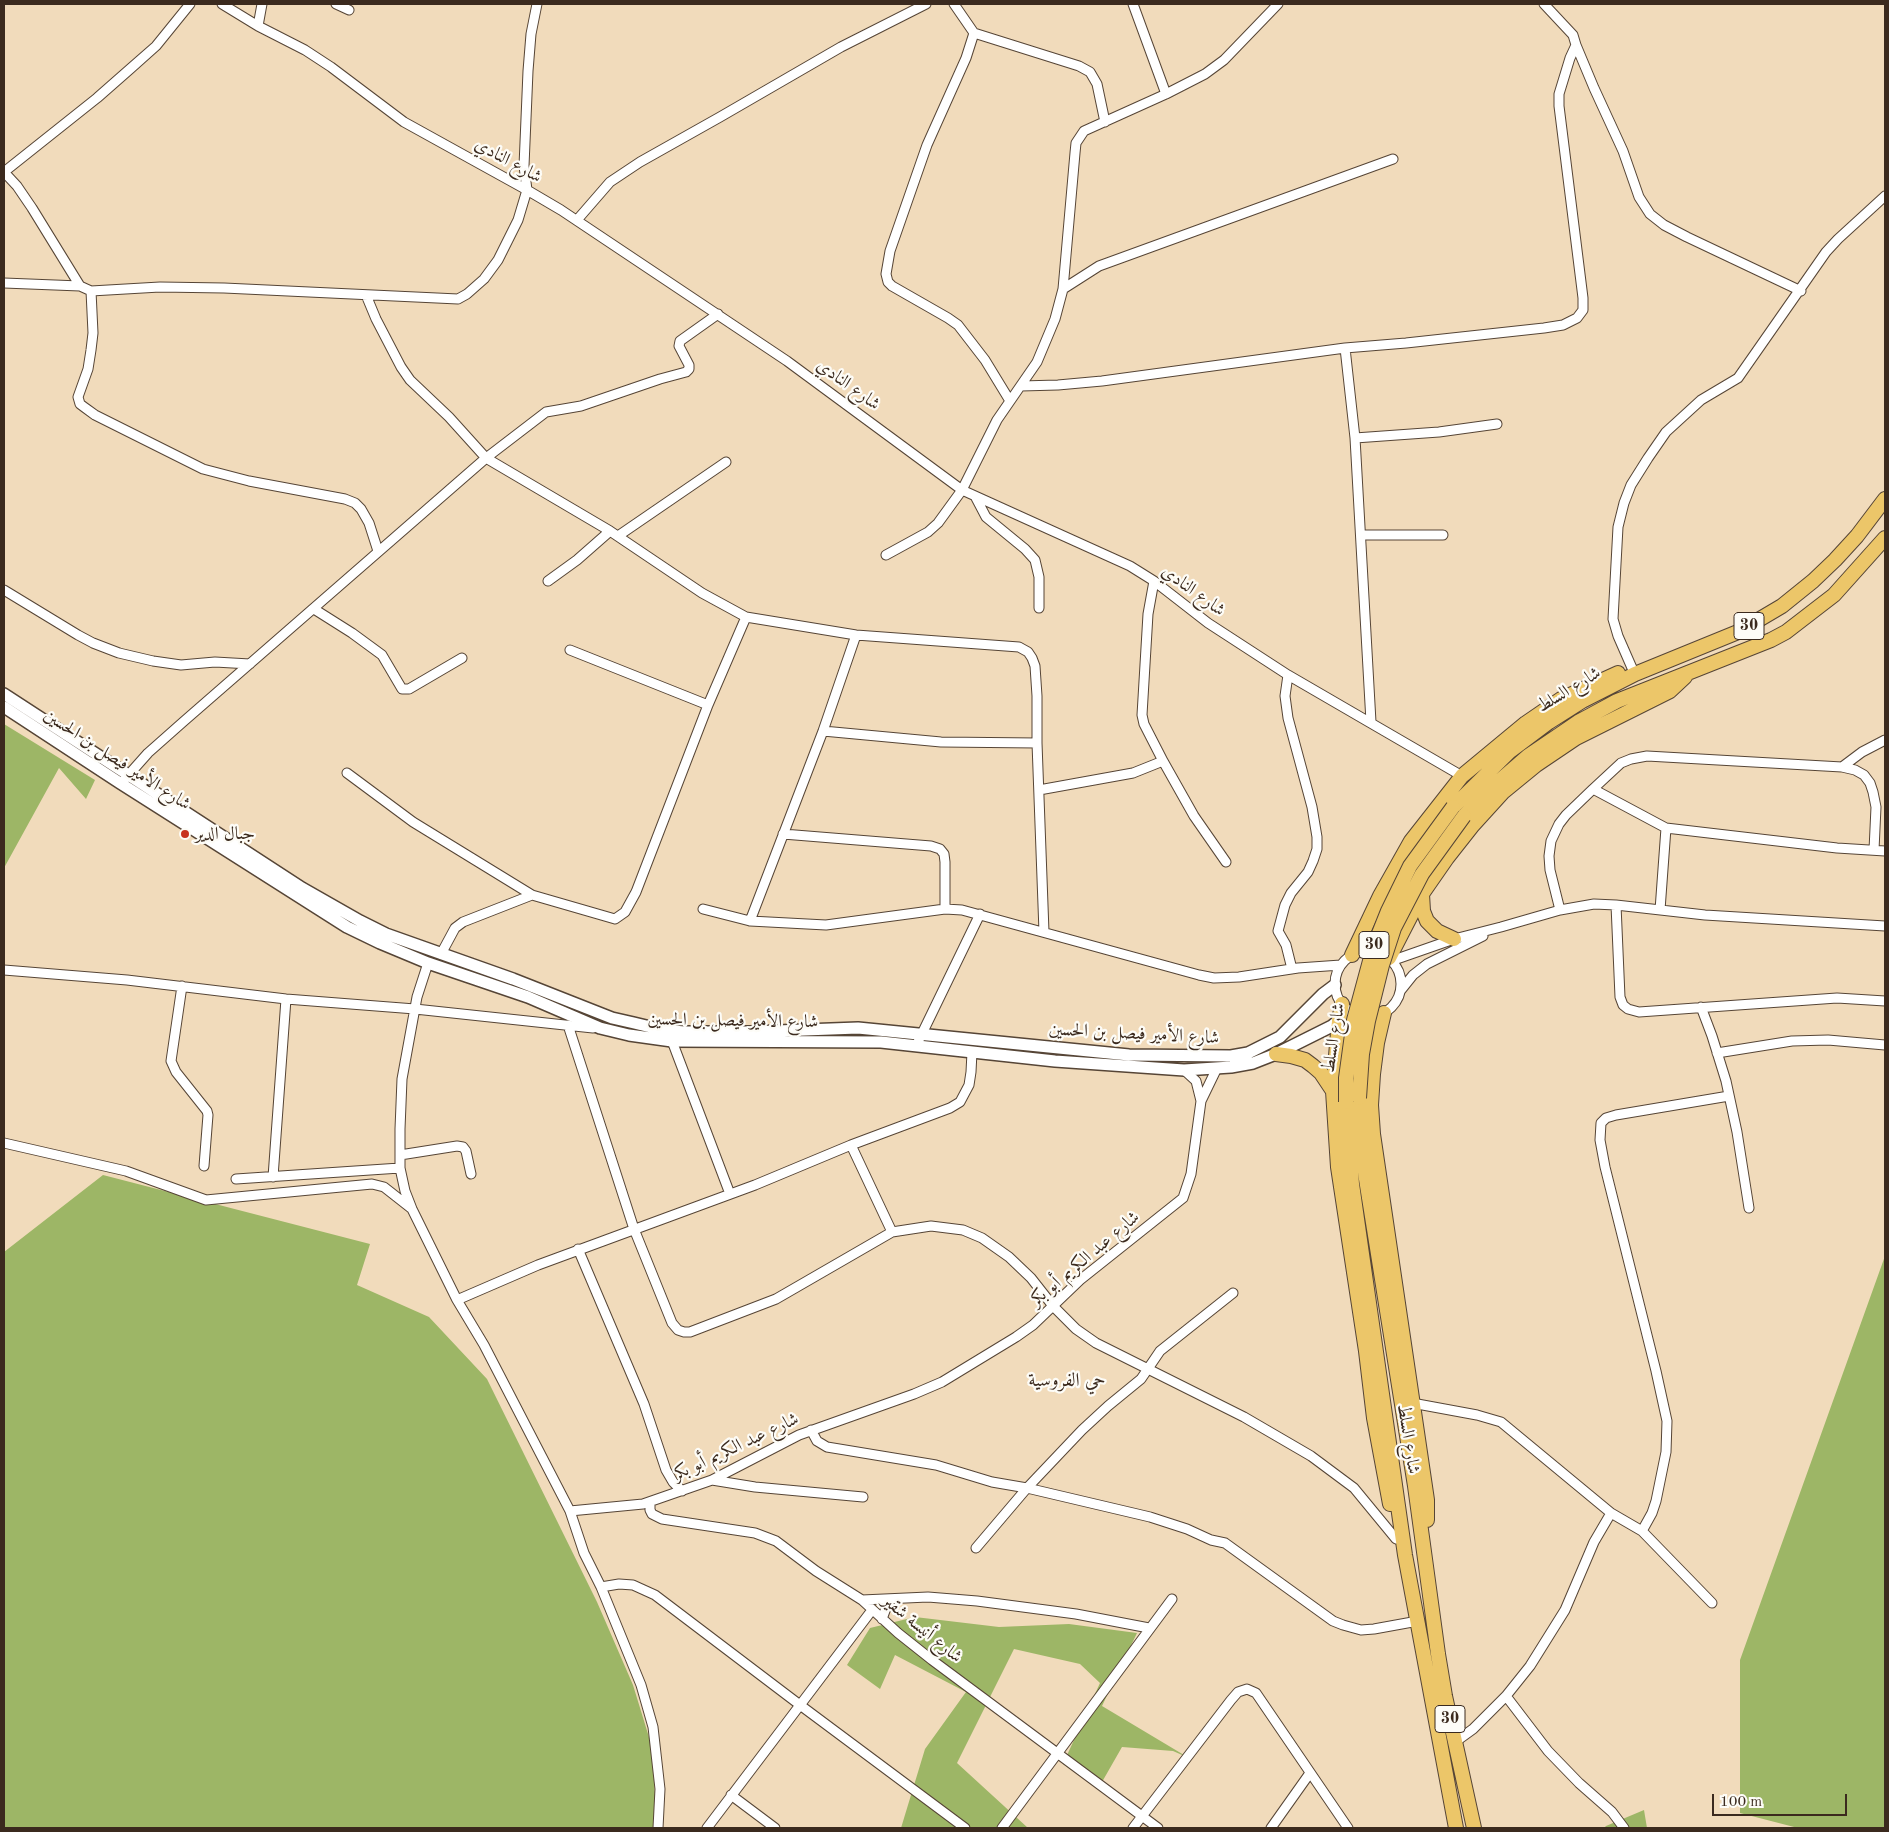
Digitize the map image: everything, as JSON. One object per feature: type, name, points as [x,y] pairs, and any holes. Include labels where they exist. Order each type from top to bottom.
[{"type":"main road","name":"شارع السلط","points":[[1456,1828],[1405,1555],[1352,1184],[1347,1132],[1346,1090],[1349,1052],[1358,1003],[1368,968],[1388,911],[1410,866],[1452,807],[1498,761],[1548,722],[1597,693],[1648,668],[1738,632],[1782,606],[1813,582],[1835,560],[1857,536],[1885,499]]},
{"type":"main road","name":"شارع السلط","points":[[1474,1828],[1445,1696],[1361,1140],[1359,1098],[1362,1062],[1370,1013],[1382,965],[1394,928],[1422,874],[1464,816],[1522,760],[1572,726],[1617,701],[1771,640],[1802,622],[1834,596],[1885,538]]},
{"type":"main road","points":[[1346,960],[1411,841],[1462,776],[1526,723],[1561,699],[1632,668],[1648,668]]},
{"type":"main road","points":[[1390,959],[1422,894],[1473,825],[1504,792],[1536,765],[1576,738],[1670,691],[1690,672]]},
{"type":"main road","points":[[1422,894],[1423,911],[1427,921],[1437,931],[1454,939]]},
{"type":"main road","points":[[1346,1008],[1339,1021],[1333,1091],[1340,1188],[1366,1351],[1374,1418],[1404,1583],[1417,1614]]},
{"type":"main road","points":[[1384,1012],[1373,1074],[1373,1134],[1427,1500],[1425,1556]]},
{"type":"main road","points":[[1276,1054],[1291,1056],[1309,1063],[1321,1072],[1333,1091]]},
{"type":"street","points":[[80,286],[32,208],[17,186],[4,172],[97,98],[156,46],[190,4]]},
{"type":"street","name":"شارع النادي","points":[[222,4],[332,67],[404,122],[577,220],[836,395],[962,490],[976,498],[1130,566],[1154,581],[1208,623],[1288,674],[1462,776]]},
{"type":"street","points":[[258,26],[262,4]]},
{"type":"street","points":[[336,4],[348,10]]},
{"type":"street","points":[[4,283],[80,286],[91,291],[182,287],[458,299],[484,280],[498,260],[518,220],[527,190],[524,166],[528,71],[531,34],[537,4]]},
{"type":"street","points":[[577,220],[610,182],[640,162],[841,47],[926,4]]},
{"type":"street","points":[[954,4],[974,33],[1079,66],[1090,72],[1097,84],[1105,122]]},
{"type":"street","points":[[1133,4],[1166,94]]},
{"type":"street","points":[[886,555],[928,532],[938,523],[962,490],[997,420],[1037,362],[1055,319],[1063,289],[1076,143],[1084,131],[1166,94],[1215,67],[1278,4]]},
{"type":"street","points":[[1544,4],[1573,35],[1594,88],[1623,151],[1639,197],[1650,214],[1664,225],[1687,237],[1801,291]]},
{"type":"street","points":[[974,33],[966,58],[927,145],[890,251],[886,274],[888,282],[892,286],[958,325],[985,360],[1010,401]]},
{"type":"street","points":[[1021,386],[1102,381],[1344,348],[1544,328],[1569,323],[1581,314],[1583,298],[1559,106],[1560,88],[1576,45]]},
{"type":"street","points":[[1063,289],[1099,266],[1392,159]]},
{"type":"street","points":[[1632,668],[1613,620],[1618,527],[1624,503],[1632,485],[1666,432],[1701,400],[1738,378],[1801,291],[1826,252],[1885,196]]},
{"type":"street","points":[[91,291],[92,350],[88,369],[78,397],[84,407],[95,415],[203,469],[249,481],[345,499],[355,503],[362,509],[369,522],[378,551]]},
{"type":"street","points":[[366,295],[400,367],[410,380],[454,423],[486,458],[614,534],[702,593],[746,617],[856,635],[1023,648],[1032,658],[1035,666],[1044,932]]},
{"type":"street","points":[[120,783],[148,753],[486,458],[546,412],[581,406],[686,372],[689,369],[689,365],[679,346],[680,341],[718,314]]},
{"type":"street","points":[[1344,348],[1354,438],[1371,722]]},
{"type":"street","points":[[1354,438],[1439,432],[1497,424]]},
{"type":"street","points":[[548,581],[614,534],[726,462]]},
{"type":"street","points":[[976,498],[986,517],[1025,549],[1035,560],[1039,577],[1040,608]]},
{"type":"street","points":[[1361,535],[1442,535]]},
{"type":"street","points":[[1154,581],[1148,614],[1142,716],[1144,724],[1194,816],[1226,862]]},
{"type":"street","points":[[4,590],[86,639],[119,653],[181,665],[215,662],[250,664]]},
{"type":"street","points":[[314,609],[382,655],[402,689],[410,689],[462,658]]},
{"type":"street","points":[[347,773],[413,822],[532,895],[612,920],[620,917],[625,912],[636,892],[708,705],[746,617]]},
{"type":"street","points":[[750,921],[823,731],[856,635]]},
{"type":"street","points":[[570,650],[708,705]]},
{"type":"street","points":[[1288,674],[1285,696],[1287,712],[1316,824],[1317,843],[1314,861],[1308,872],[1291,893],[1285,905],[1278,931],[1286,945],[1292,969]]},
{"type":"street","name":"شارع الأمير فيصل بن الحسين","points":[[4,694],[302,888],[344,912],[386,934],[441,954],[457,966],[600,1028],[639,1037],[672,1041],[825,1040],[881,1042],[1055,1061],[1184,1070],[1253,1063],[1276,1054],[1339,1021]]},
{"type":"street","name":"شارع الأمير فيصل بن الحسين","points":[[4,707],[340,923],[380,943],[428,962],[457,966],[513,979],[612,1018],[663,1030],[724,1032],[858,1028],[924,1033],[1129,1055],[1231,1056],[1248,1053],[1280,1037],[1323,994],[1335,985]]},
{"type":"street","points":[[823,731],[941,742],[1037,743]]},
{"type":"street","points":[[1842,767],[1862,752],[1885,740]]},
{"type":"street","points":[[1560,910],[1550,870],[1549,856],[1551,841],[1559,824],[1566,815],[1621,763],[1647,756],[1842,767],[1856,770],[1864,775],[1870,783],[1881,806],[1874,850]]},
{"type":"street","points":[[1039,790],[1133,774],[1163,761]]},
{"type":"street","points":[[1593,789],[1666,828],[1837,848],[1885,851]]},
{"type":"street","points":[[1660,910],[1666,828]]},
{"type":"street","points":[[783,834],[931,846],[940,849],[944,854],[945,862],[945,909]]},
{"type":"street","points":[[441,954],[455,928],[463,922],[532,895]]},
{"type":"street","points":[[1390,959],[1560,910],[1594,904],[1885,926]]},
{"type":"street","points":[[1616,905],[1620,998],[1623,1005],[1628,1009],[1639,1012],[1838,998],[1885,1001]]},
{"type":"street","points":[[703,909],[750,921],[837,924],[945,909],[962,910],[1214,978],[1239,977],[1346,960],[1365,951],[1372,951],[1390,959],[1400,978],[1400,992]]},
{"type":"street","points":[[916,1046],[924,1033],[980,914]]},
{"type":"street","points":[[1346,960],[1338,971],[1335,985],[1336,992],[1346,1008],[1364,1016],[1371,1016],[1384,1012],[1394,1004],[1408,981],[1426,964],[1446,952],[1501,927]]},
{"type":"street","points":[[428,962],[415,1009],[402,1079],[400,1168],[405,1191],[412,1209],[458,1300],[484,1345],[570,1511],[584,1553],[601,1587],[640,1685],[653,1727],[660,1788],[658,1828]]},
{"type":"street","points":[[4,970],[182,986],[286,999],[415,1009],[600,1028]]},
{"type":"street","points":[[182,986],[171,1061],[176,1072],[207,1111],[204,1166]]},
{"type":"street","points":[[272,1176],[286,999]]},
{"type":"street","points":[[1701,1007],[1729,1096],[1737,1132],[1749,1208]]},
{"type":"street","points":[[568,1025],[634,1229],[672,1323],[678,1330],[690,1332],[776,1299],[892,1232],[914,1227],[949,1227],[962,1230],[982,1238],[997,1247],[1031,1278],[1053,1306],[1076,1329],[1096,1344],[1244,1417],[1311,1456],[1354,1488],[1396,1539]]},
{"type":"street","points":[[1717,1053],[1792,1041],[1828,1040],[1885,1045]]},
{"type":"street","points":[[672,1041],[710,1146],[730,1194]]},
{"type":"street","points":[[458,1300],[578,1249],[730,1194],[955,1105],[964,1096],[969,1085],[972,1052]]},
{"type":"street","name":"شارع عبد الكريم أبو بكر","points":[[570,1511],[623,1507],[650,1502],[712,1480],[811,1430],[914,1394],[942,1382],[1016,1337],[1080,1280],[1183,1198],[1191,1174],[1201,1101],[1217,1068]]},
{"type":"street","name":"شارع عبد الكريم أبو بكر","points":[[1184,1070],[1196,1081],[1201,1101]]},
{"type":"street","points":[[1642,1531],[1656,1501],[1666,1452],[1667,1422],[1605,1167],[1600,1140],[1601,1123],[1606,1118],[1616,1115],[1729,1096]]},
{"type":"street","points":[[4,1143],[126,1171],[208,1200],[372,1184],[384,1187],[412,1209]]},
{"type":"street","points":[[851,1145],[892,1232]]},
{"type":"street","points":[[400,1155],[456,1146],[463,1147],[466,1151],[470,1174]]},
{"type":"street","points":[[236,1179],[400,1168]]},
{"type":"street","points":[[357,1171],[360,1185]]},
{"type":"street","points":[[578,1249],[644,1404],[666,1470],[673,1482],[682,1491]]},
{"type":"street","points":[[976,1548],[1027,1488],[1094,1417],[1131,1388],[1166,1346],[1234,1293]]},
{"type":"street","points":[[1412,1403],[1488,1417],[1501,1422],[1611,1513],[1642,1531],[1712,1603]]},
{"type":"street","points":[[811,1430],[818,1441],[827,1447],[918,1462],[992,1482],[1027,1488],[1150,1517],[1187,1529],[1211,1540],[1225,1543],[1334,1621],[1343,1625],[1361,1630],[1374,1630],[1417,1614]]},
{"type":"street","points":[[712,1480],[755,1487],[863,1497]]},
{"type":"street","name":"شارع أنيسة شقير","points":[[650,1502],[652,1514],[662,1519],[766,1536],[776,1540],[823,1575],[862,1600],[932,1660],[1158,1828]]},
{"type":"street","points":[[1455,1742],[1473,1729],[1506,1696],[1530,1666],[1553,1631],[1576,1587],[1594,1542],[1611,1513]]},
{"type":"street","points":[[601,1587],[626,1584],[647,1589],[965,1828]]},
{"type":"street","points":[[862,1600],[928,1597],[977,1600],[1076,1614],[1149,1628]]},
{"type":"street","points":[[1002,1828],[1172,1599]]},
{"type":"street","points":[[882,1619],[888,1600]]},
{"type":"street","points":[[707,1828],[872,1610]]},
{"type":"street","points":[[1133,1828],[1231,1700],[1242,1689],[1256,1693],[1348,1828]]},
{"type":"street","points":[[1506,1696],[1548,1751],[1579,1783],[1608,1808],[1624,1828]]},
{"type":"street","points":[[1270,1828],[1310,1773]]},
{"type":"street","points":[[731,1795],[775,1828]]},
{"type":"green space","points":[[4,724],[95,780],[86,799],[59,768],[4,868]]},
{"type":"green space","points":[[103,1175],[370,1244],[357,1285],[429,1317],[487,1379],[597,1602],[633,1685],[652,1747],[657,1828],[4,1828],[4,1252]]},
{"type":"green space","points":[[1885,1256],[1885,1828],[1798,1828],[1740,1813],[1740,1660]]},
{"type":"green space","points":[[915,1617],[999,1627],[1069,1624],[1137,1633],[1102,1706],[1189,1758],[1173,1751],[1122,1747],[1098,1789],[1063,1764],[1100,1683],[1080,1664],[1014,1649],[957,1763],[1028,1828],[901,1828],[925,1749],[966,1692],[895,1655],[880,1689],[847,1665],[870,1628]]},
{"type":"green space","points":[[1644,1810],[1647,1828],[1604,1828],[1606,1826]]},
{"type":"place","name":"جبال الدير","points":[[185,834]]},
{"type":"district","name":"حي الفروسية","points":[[1067,1381]]}]
